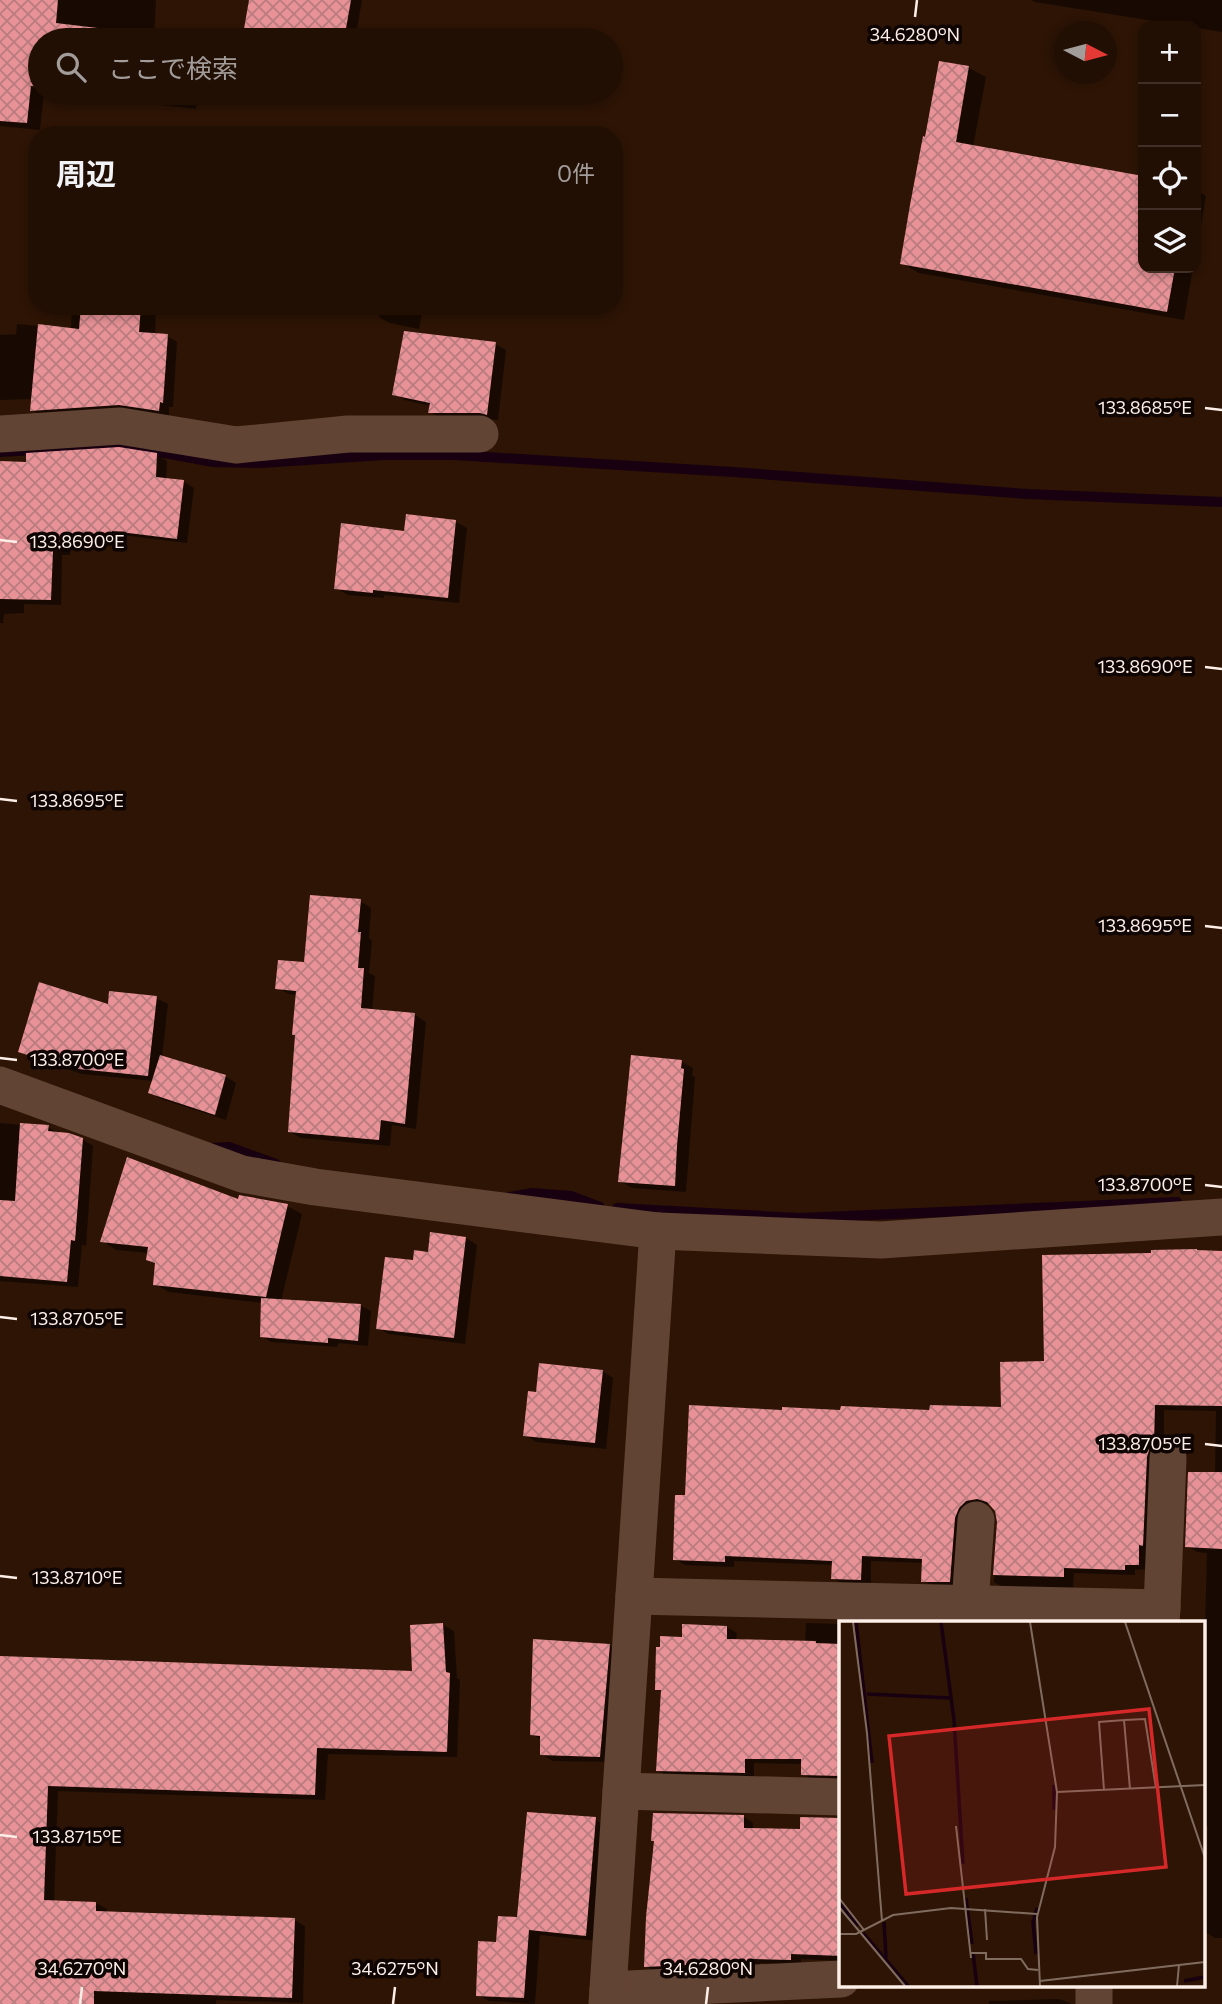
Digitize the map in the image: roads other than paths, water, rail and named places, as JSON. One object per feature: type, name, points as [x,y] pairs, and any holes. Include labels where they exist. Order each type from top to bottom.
[{"type":"street","points":[[0,434],[120,426],[236,445],[348,435],[480,435]]},
{"type":"street","points":[[0,1085],[242,1174],[659,1231],[881,1240],[1222,1217]]},
{"type":"street","points":[[659,1231],[607,1997],[839,1979]]},
{"type":"street","points":[[634,1595],[970,1603],[1162,1615],[1168,1458]]},
{"type":"street","points":[[970,1603],[976,1520]]},
{"type":"street","points":[[621,1791],[839,1797]]},
{"type":"street","points":[[1094,1986],[1094,2004]]},
{"type":"waterway","points":[[0,452],[86,447],[148,450],[213,462],[260,463],[384,455],[454,455],[1027,494],[1222,502]]},
{"type":"waterway","points":[[212,1148],[229,1147],[276,1164]]},
{"type":"waterway","points":[[510,1197],[532,1193],[571,1196],[600,1207]]},
{"type":"waterway","points":[[617,1208],[799,1218],[1177,1202]]}]
